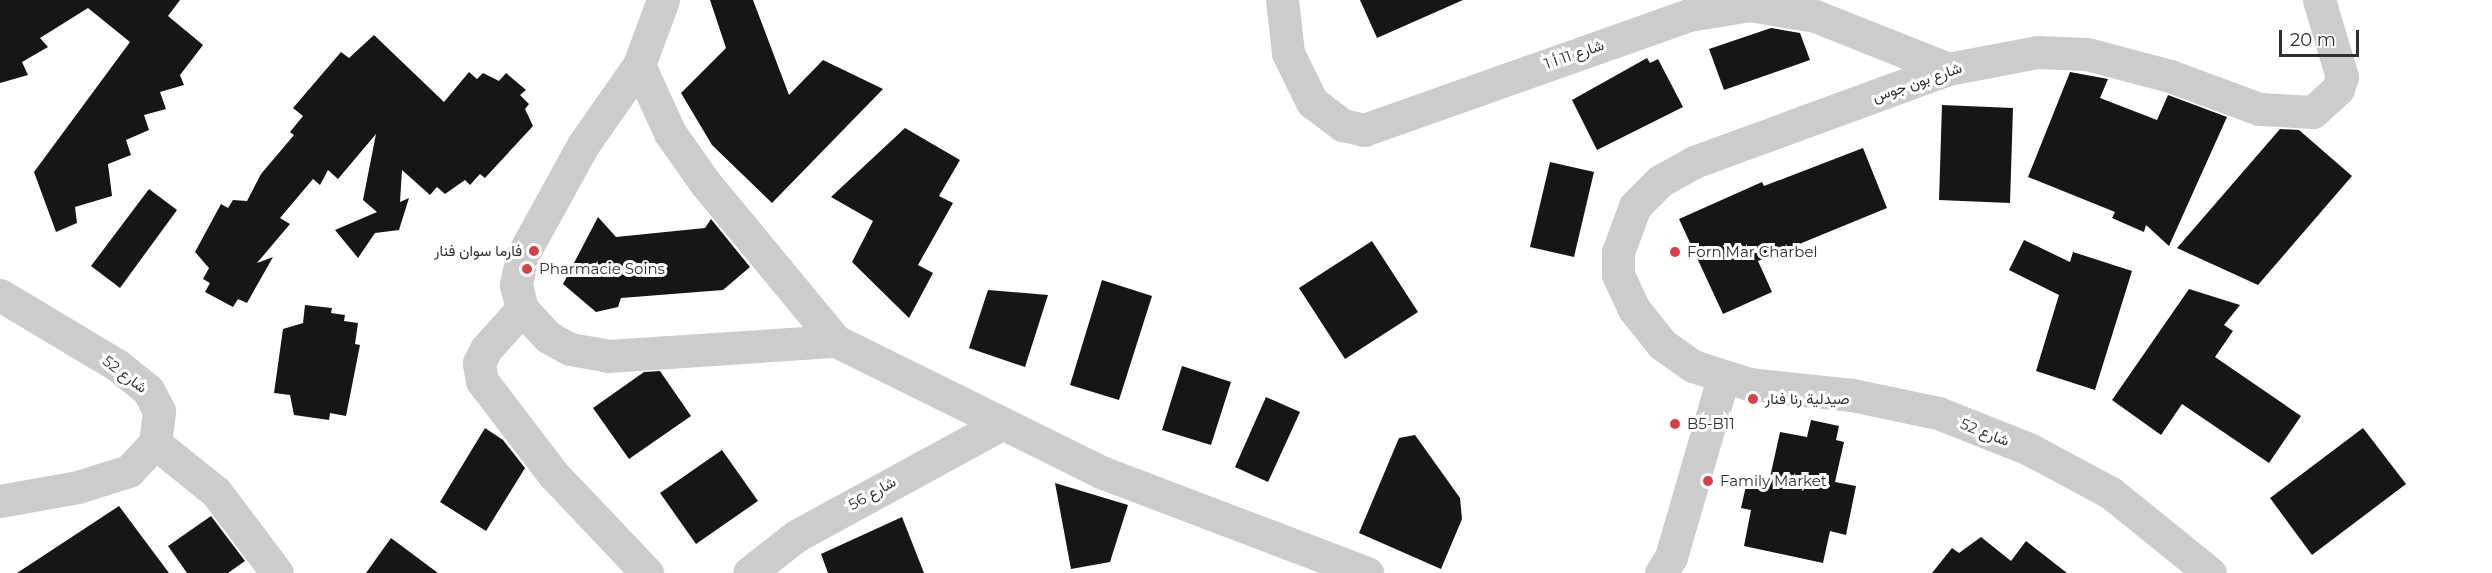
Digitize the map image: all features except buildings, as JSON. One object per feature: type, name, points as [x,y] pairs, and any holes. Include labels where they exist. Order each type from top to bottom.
[{"type":"street","points":[[663,0],[639,65],[583,145],[522,256],[516,285],[522,309],[548,337],[570,349],[608,356],[836,341]]},
{"type":"street","name":"شارع 11 أ 1","points":[[1282,0],[1288,53],[1312,102],[1342,125],[1364,130],[1689,15],[1750,5],[1815,16],[1948,69]]},
{"type":"street","name":"شارع بون جوس","points":[[1723,378],[1662,344],[1627,297],[1618,274],[1618,252],[1635,206],[1660,181],[1694,162],[1948,69],[2037,52],[2087,54],[2170,76],[2259,109],[2313,112],[2338,89],[2342,77],[2319,0]]},
{"type":"street","points":[[639,65],[670,133],[700,175],[836,341],[1101,472],[1367,573]]},
{"type":"street","name":"شارع 52","points":[[0,295],[117,365],[148,390],[159,411],[155,443]]},
{"type":"street","points":[[522,309],[486,349],[479,363],[482,381],[553,474],[647,573]]},
{"type":"street","points":[[1661,573],[1671,557],[1723,378]]},
{"type":"street","name":"شارع 52","points":[[1723,378],[1852,394],[1938,413],[2029,449],[2111,493],[2210,573]]},
{"type":"street","name":"شارع 56","points":[[748,573],[796,536],[1001,424]]},
{"type":"street","points":[[0,501],[117,476],[138,465],[155,443],[216,492],[278,573]]},
{"type":"place","name":"فارما سوان فنار","points":[[534,251]]},
{"type":"place","name":"Forn Mar Charbel","points":[[1675,252]]},
{"type":"place","name":"Pharmacie Soins","points":[[527,269]]},
{"type":"place","name":"صيدلية رنا فنار","points":[[1753,399]]},
{"type":"place","name":"B5-B11","points":[[1675,424]]},
{"type":"place","name":"Family Market","points":[[1708,481]]}]
